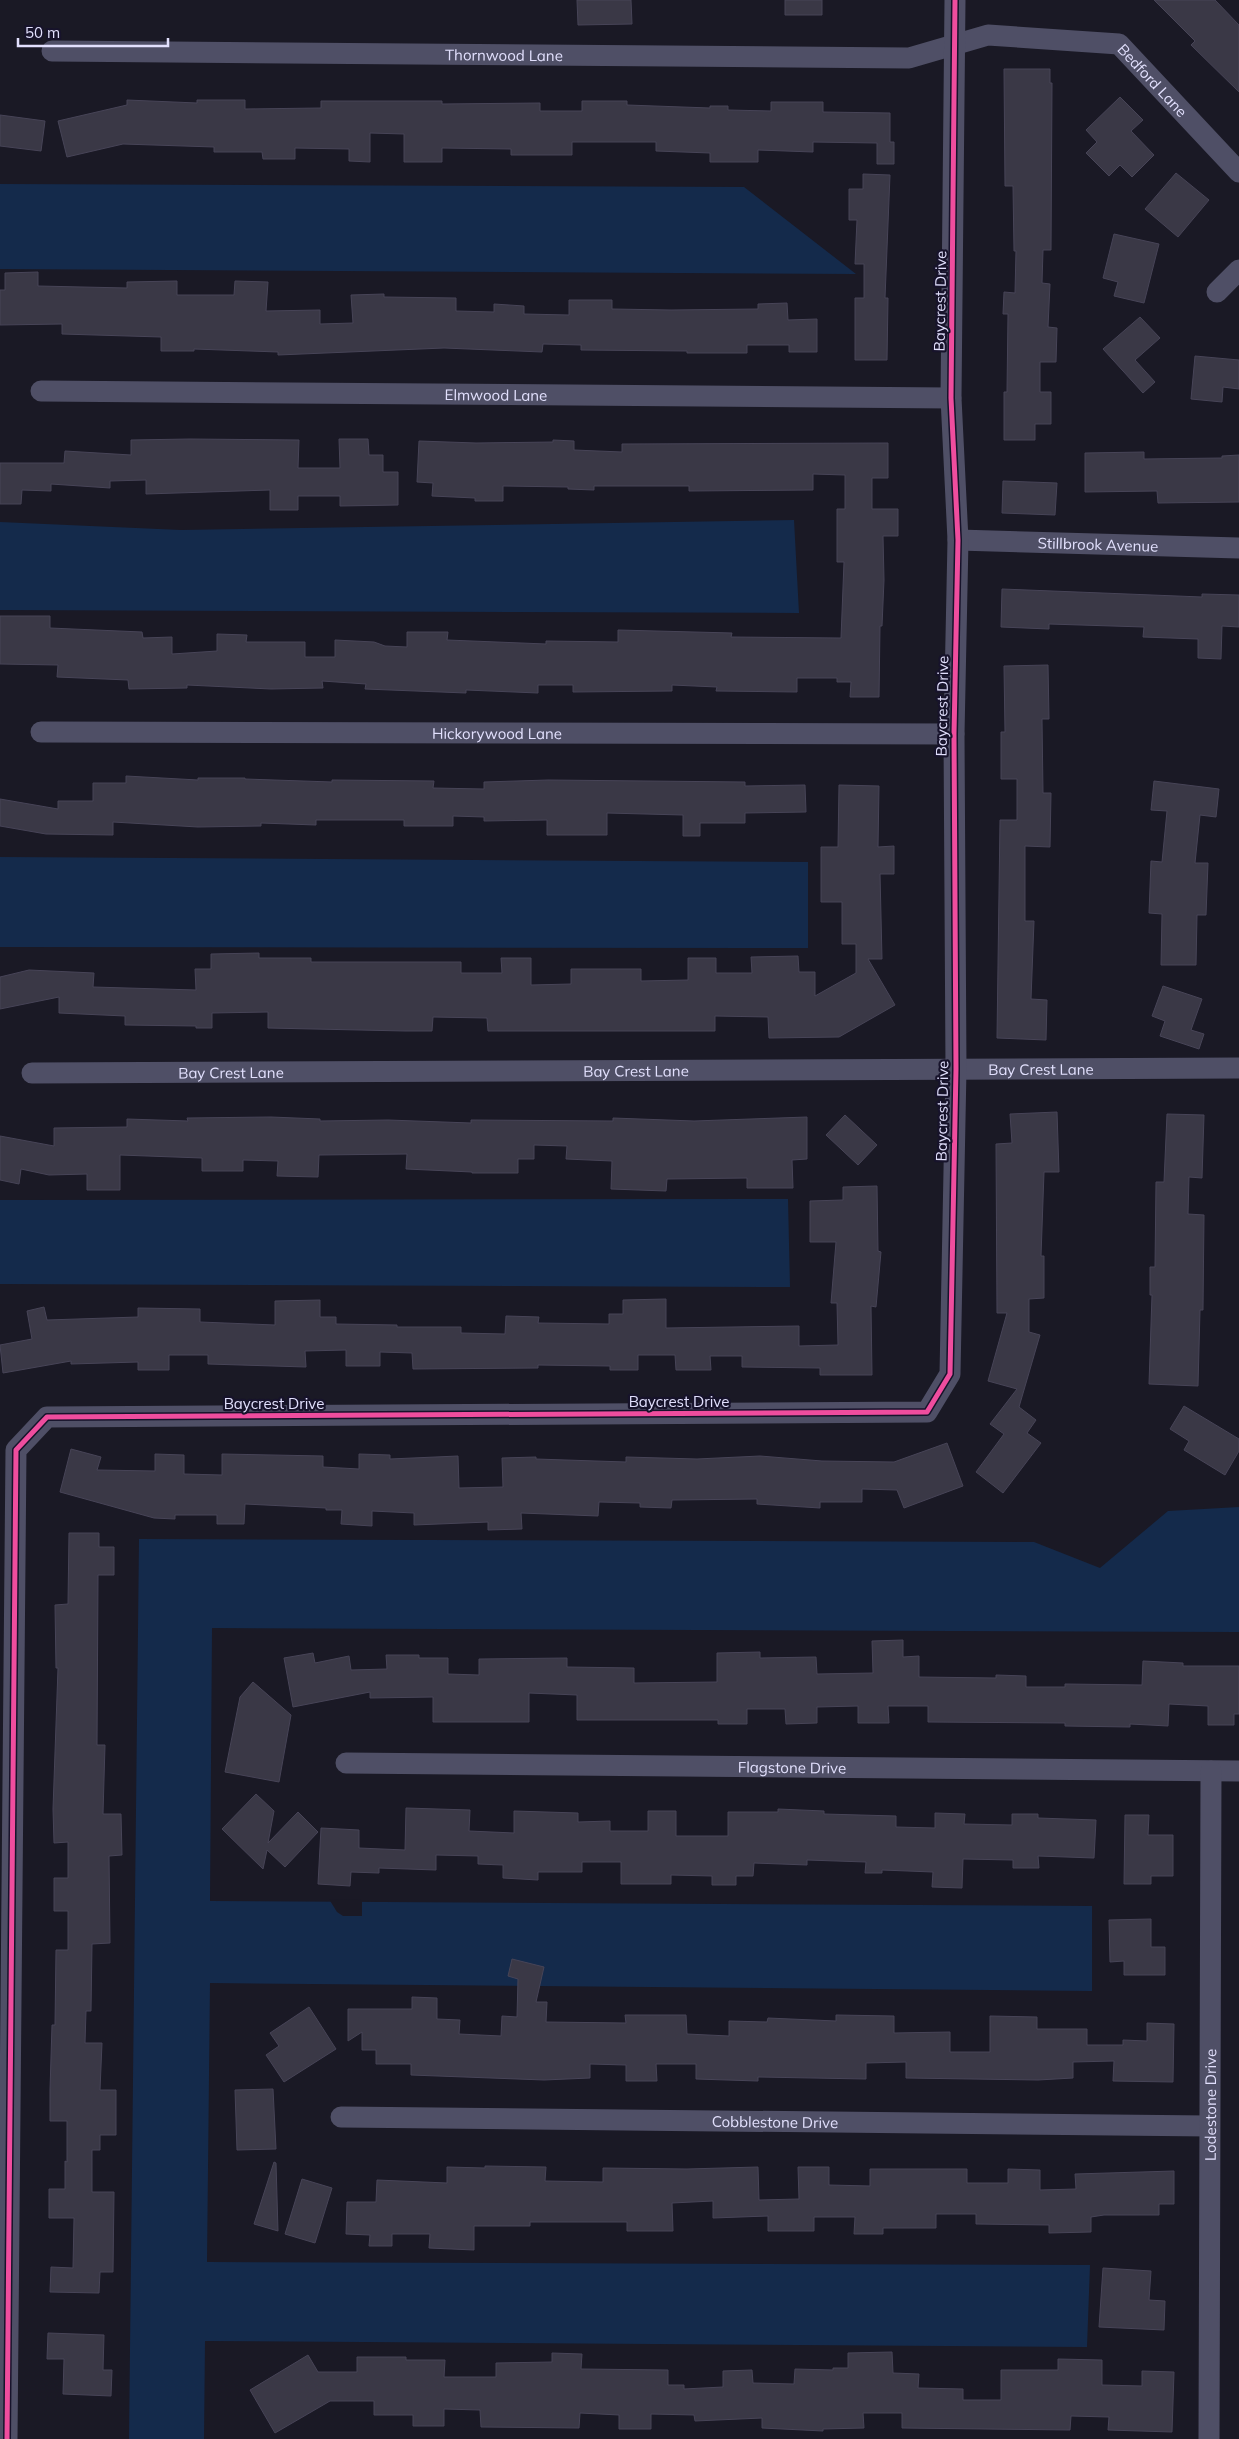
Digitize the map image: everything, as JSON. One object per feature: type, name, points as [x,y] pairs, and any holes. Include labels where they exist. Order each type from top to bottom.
[{"type":"street","name":"Baycrest Drive","points":[[7,2439],[16,1450],[47,1417],[927,1412],[950,1374],[956,1069],[954,734],[958,540],[951,398],[955,0]]},
{"type":"street","name":"Bedford Lane","points":[[955,42],[988,34],[1119,44],[1239,172]]},
{"type":"street","name":"Thornwood Lane","points":[[52,51],[908,58],[955,42]]},
{"type":"street","points":[[1217,292],[1239,270]]},
{"type":"street","name":"Elmwood Lane","points":[[42,391],[951,398]]},
{"type":"street","name":"Stillbrook Avenue","points":[[958,540],[1239,548]]},
{"type":"street","name":"Hickorywood Lane","points":[[41,732],[954,734]]},
{"type":"street","name":"Bay Crest Lane","points":[[32,1073],[1239,1068]]},
{"type":"street","name":"Flagstone Drive","points":[[346,1763],[1239,1771]]},
{"type":"street","name":"Lodestone Drive","points":[[1209,2439],[1211,1771]]},
{"type":"street","name":"Cobblestone Drive","points":[[341,2116],[1209,2126]]},
{"type":"water","points":[[0,184],[744,187],[856,274],[0,269]]},
{"type":"water","points":[[794,520],[799,613],[0,610],[0,522],[181,530]]},
{"type":"water","points":[[0,857],[808,862],[808,948],[0,947]]},
{"type":"water","points":[[788,1199],[790,1287],[0,1284],[0,1200]]},
{"type":"water","points":[[1239,1507],[1239,1632],[212,1628],[210,1901],[1092,1906],[1092,1991],[210,1983],[207,2262],[1090,2265],[1087,2347],[205,2341],[204,2439],[129,2439],[139,1539],[1034,1542],[1100,1568],[1168,1511]]},
{"type":"pier","points":[[329,1899],[362,1900],[362,1916],[343,1916],[337,1912]]},
{"type":"building","points":[[577,0],[631,0],[632,24],[578,25]]},
{"type":"building","points":[[785,0],[822,0],[822,15],[785,15]]},
{"type":"building","points":[[1154,0],[1215,0],[1239,25],[1239,92],[1191,45],[1195,41]]},
{"type":"building","points":[[1004,69],[1050,69],[1050,83],[1052,83],[1051,250],[1043,250],[1042,283],[1050,284],[1048,327],[1057,328],[1056,362],[1040,362],[1040,392],[1051,392],[1051,424],[1035,424],[1035,440],[1004,440],[1004,392],[1007,392],[1008,314],[1003,314],[1004,292],[1015,293],[1016,251],[1014,251],[1013,186],[1005,186]]},
{"type":"building","points":[[1120,97],[1143,120],[1131,131],[1154,155],[1132,177],[1120,165],[1109,176],[1086,153],[1097,142],[1086,130]]},
{"type":"building","points":[[127,100],[197,103],[197,100],[245,100],[245,109],[321,108],[321,101],[442,101],[442,104],[540,103],[540,111],[582,111],[582,101],[627,101],[627,105],[710,108],[710,106],[728,106],[728,110],[771,111],[771,102],[823,102],[823,112],[890,113],[890,142],[894,142],[894,164],[877,164],[877,143],[813,142],[813,152],[758,150],[758,162],[710,162],[710,153],[656,151],[656,142],[572,142],[572,155],[511,155],[511,149],[442,148],[442,162],[404,162],[404,134],[370,133],[370,162],[349,161],[349,149],[295,148],[295,159],[263,159],[262,152],[214,152],[214,147],[123,144],[67,157],[58,121],[127,105]]},
{"type":"building","points":[[0,115],[45,121],[41,151],[0,146]]},
{"type":"building","points":[[1176,173],[1209,200],[1178,237],[1145,209]]},
{"type":"building","points":[[863,174],[890,175],[885,298],[888,298],[887,360],[855,360],[855,298],[864,298],[864,264],[855,264],[857,220],[849,220],[849,189],[863,189]]},
{"type":"building","points":[[1114,234],[1159,244],[1144,303],[1114,296],[1118,282],[1103,278]]},
{"type":"building","points":[[38,272],[38,286],[127,288],[127,282],[177,281],[177,295],[234,295],[235,281],[268,282],[266,311],[320,310],[320,324],[353,323],[351,295],[384,294],[384,297],[456,298],[456,311],[494,312],[494,304],[524,306],[524,314],[569,315],[569,300],[612,300],[612,309],[671,310],[758,309],[758,304],[787,303],[788,320],[817,319],[817,352],[789,352],[789,345],[747,345],[747,353],[687,353],[687,351],[581,350],[581,345],[543,344],[542,352],[444,348],[278,355],[278,352],[194,349],[194,351],[161,351],[161,337],[62,334],[62,324],[0,325],[0,290],[5,290],[5,273]]},
{"type":"building","points":[[1140,317],[1160,338],[1135,360],[1155,382],[1143,393],[1103,349]]},
{"type":"building","points":[[1195,356],[1239,360],[1239,389],[1223,387],[1222,402],[1191,399]]},
{"type":"building","points":[[339,439],[368,439],[369,455],[383,455],[383,472],[398,472],[398,505],[340,506],[340,496],[298,496],[298,510],[270,510],[270,490],[146,494],[146,480],[110,481],[110,488],[51,484],[51,491],[22,490],[21,504],[0,504],[0,463],[64,463],[65,451],[131,455],[131,440],[299,440],[298,468],[340,468]]},
{"type":"building","points":[[553,440],[574,441],[574,450],[622,452],[622,444],[888,443],[888,478],[872,478],[872,509],[898,509],[898,536],[883,536],[884,580],[882,626],[880,626],[879,697],[850,697],[851,682],[837,682],[837,678],[797,678],[797,692],[716,691],[717,687],[672,685],[672,691],[573,692],[573,685],[538,685],[538,693],[466,690],[466,693],[365,689],[366,684],[322,681],[323,688],[271,689],[187,685],[187,688],[129,689],[128,680],[57,677],[58,665],[0,664],[0,616],[50,616],[50,628],[142,632],[143,638],[172,637],[172,654],[217,651],[217,634],[247,635],[246,642],[305,642],[305,657],[335,657],[335,640],[374,642],[385,646],[407,647],[407,632],[448,632],[447,640],[546,644],[546,641],[618,642],[618,630],[732,633],[731,637],[841,638],[844,562],[837,562],[837,509],[845,509],[845,475],[813,474],[813,490],[689,491],[689,486],[594,486],[594,490],[568,489],[568,487],[503,486],[503,501],[475,501],[475,498],[432,496],[433,483],[417,482],[419,441],[476,443],[553,442]]},
{"type":"building","points":[[1144,452],[1144,459],[1222,458],[1222,456],[1239,455],[1239,502],[1158,503],[1157,491],[1085,492],[1085,453]]},
{"type":"building","points":[[1003,481],[1057,483],[1055,515],[1002,513]]},
{"type":"building","points":[[1002,589],[1202,597],[1202,594],[1239,595],[1239,627],[1222,626],[1221,659],[1198,658],[1198,639],[1143,637],[1144,627],[1049,624],[1049,629],[1001,627]]},
{"type":"building","points":[[1048,665],[1049,719],[1042,719],[1043,793],[1051,793],[1050,847],[1025,846],[1025,921],[1034,921],[1031,999],[1047,1000],[1046,1040],[997,1038],[1000,820],[1017,820],[1017,779],[1001,779],[1001,732],[1005,732],[1004,666]]},
{"type":"building","points":[[126,776],[198,780],[198,778],[245,778],[332,782],[332,780],[434,781],[433,788],[484,789],[484,782],[548,780],[745,782],[745,786],[805,785],[806,812],[745,813],[745,823],[700,823],[700,836],[683,836],[683,815],[607,813],[607,835],[547,835],[547,820],[484,821],[484,817],[453,816],[453,826],[404,826],[404,820],[316,820],[316,825],[261,823],[261,826],[198,827],[113,822],[113,835],[46,834],[0,826],[0,799],[58,809],[58,801],[93,801],[93,783],[126,783]]},
{"type":"building","points":[[1154,781],[1219,789],[1216,817],[1200,815],[1195,863],[1208,863],[1206,915],[1197,915],[1196,965],[1161,965],[1162,914],[1149,913],[1151,861],[1162,862],[1167,811],[1151,810]]},
{"type":"building","points":[[839,785],[879,786],[878,847],[894,846],[894,874],[880,874],[882,959],[868,959],[895,1005],[839,1037],[769,1038],[768,1017],[715,1016],[715,1031],[488,1031],[487,1018],[433,1017],[432,1031],[405,1031],[268,1028],[268,1012],[212,1013],[212,1028],[125,1025],[125,1016],[59,1013],[59,997],[0,1009],[0,977],[29,970],[94,973],[93,987],[196,990],[195,969],[211,969],[211,954],[259,953],[259,958],[311,958],[311,962],[461,962],[461,973],[502,973],[501,958],[531,958],[531,985],[571,984],[571,969],[641,969],[641,981],[688,980],[688,958],[716,958],[716,973],[752,973],[751,957],[798,956],[799,972],[815,972],[815,996],[856,973],[856,944],[842,944],[842,902],[821,902],[821,847],[838,847]]},
{"type":"building","points":[[1163,986],[1202,999],[1191,1030],[1204,1034],[1199,1049],[1160,1036],[1165,1021],[1152,1016]]},
{"type":"building","points":[[1057,1112],[1059,1172],[1044,1172],[1041,1256],[1044,1256],[1044,1298],[1029,1299],[1029,1332],[1040,1335],[1019,1407],[1036,1420],[1027,1433],[1041,1443],[1003,1493],[976,1472],[1004,1434],[990,1424],[1017,1389],[988,1381],[1007,1313],[997,1313],[996,1144],[1012,1143],[1010,1114]]},
{"type":"building","points":[[1167,1114],[1204,1115],[1202,1178],[1189,1177],[1188,1214],[1204,1215],[1203,1310],[1200,1310],[1198,1386],[1149,1384],[1152,1295],[1150,1295],[1150,1267],[1155,1267],[1156,1182],[1164,1182]]},
{"type":"building","points":[[845,1115],[877,1145],[858,1165],[826,1135]]},
{"type":"building","points":[[271,1117],[320,1119],[320,1121],[388,1120],[471,1123],[471,1120],[613,1121],[613,1118],[694,1121],[807,1117],[807,1159],[792,1160],[793,1188],[747,1188],[747,1178],[667,1179],[666,1191],[611,1189],[612,1161],[566,1159],[567,1146],[534,1145],[534,1159],[518,1159],[518,1173],[472,1173],[406,1169],[407,1154],[319,1155],[318,1177],[277,1176],[278,1161],[243,1160],[243,1171],[202,1171],[202,1158],[120,1155],[120,1190],[87,1190],[87,1174],[49,1175],[21,1169],[19,1184],[0,1180],[0,1136],[54,1146],[54,1128],[127,1127],[127,1119],[188,1121],[187,1118]]},
{"type":"building","points":[[877,1186],[878,1251],[881,1252],[876,1307],[871,1306],[872,1375],[820,1375],[820,1368],[742,1367],[742,1356],[710,1356],[711,1370],[676,1370],[675,1355],[638,1355],[638,1370],[610,1370],[610,1366],[538,1365],[538,1368],[413,1369],[412,1353],[380,1352],[380,1366],[346,1366],[346,1350],[305,1351],[306,1367],[208,1364],[208,1355],[169,1355],[169,1370],[138,1370],[138,1362],[71,1364],[71,1361],[3,1373],[0,1345],[32,1339],[27,1311],[44,1307],[47,1320],[138,1317],[138,1308],[200,1309],[200,1322],[275,1325],[275,1301],[320,1300],[320,1317],[336,1317],[336,1324],[397,1325],[397,1327],[461,1327],[461,1333],[505,1334],[506,1316],[539,1317],[538,1323],[609,1324],[609,1314],[623,1314],[623,1300],[666,1299],[666,1328],[799,1326],[799,1346],[838,1345],[837,1303],[831,1303],[836,1242],[810,1242],[810,1201],[843,1200],[843,1187]]},
{"type":"building","points":[[1184,1406],[1239,1439],[1239,1451],[1225,1475],[1184,1450],[1189,1441],[1170,1429]]},
{"type":"building","points":[[947,1443],[963,1486],[904,1508],[897,1490],[862,1489],[862,1502],[820,1502],[820,1508],[757,1504],[757,1499],[672,1500],[671,1508],[640,1507],[640,1503],[599,1502],[598,1516],[521,1513],[522,1529],[488,1530],[488,1522],[414,1525],[414,1513],[372,1511],[372,1526],[341,1524],[342,1510],[245,1504],[244,1524],[217,1524],[217,1515],[175,1515],[175,1519],[154,1518],[60,1492],[71,1449],[101,1457],[97,1470],[155,1471],[155,1454],[184,1455],[184,1474],[222,1475],[222,1454],[323,1456],[323,1467],[359,1469],[359,1454],[390,1455],[390,1459],[458,1456],[459,1488],[503,1487],[502,1458],[536,1457],[536,1459],[626,1462],[626,1457],[697,1459],[760,1456],[822,1461],[894,1462]]},
{"type":"building","points":[[69,1533],[99,1533],[99,1547],[114,1547],[114,1575],[98,1575],[97,1745],[105,1745],[103,1814],[121,1814],[122,1855],[109,1856],[110,1943],[92,1944],[91,2011],[86,2011],[85,2043],[102,2043],[100,2090],[116,2090],[116,2135],[100,2135],[100,2150],[92,2150],[92,2192],[114,2192],[113,2272],[100,2272],[99,2293],[50,2292],[51,2267],[73,2268],[74,2218],[49,2218],[49,2189],[65,2189],[65,2161],[67,2162],[67,2121],[50,2121],[50,2090],[52,2025],[55,2025],[56,1950],[68,1950],[68,1911],[54,1911],[54,1878],[68,1878],[68,1842],[54,1843],[53,1809],[58,1668],[56,1668],[55,1605],[68,1604]]},
{"type":"building","points":[[903,1640],[903,1657],[919,1656],[919,1677],[996,1678],[996,1675],[1026,1676],[1026,1687],[1065,1687],[1065,1684],[1142,1685],[1143,1661],[1183,1663],[1183,1666],[1239,1666],[1239,1714],[1234,1714],[1234,1725],[1208,1725],[1208,1706],[1169,1704],[1168,1726],[1130,1724],[1130,1727],[1065,1726],[1065,1723],[928,1722],[928,1706],[888,1706],[889,1723],[858,1723],[858,1706],[817,1707],[817,1723],[786,1724],[785,1709],[747,1709],[747,1724],[718,1724],[718,1720],[577,1720],[577,1695],[529,1693],[529,1722],[433,1722],[433,1697],[370,1698],[370,1692],[293,1707],[284,1658],[313,1653],[315,1663],[349,1656],[351,1670],[387,1669],[386,1655],[419,1655],[419,1658],[448,1658],[448,1674],[479,1675],[479,1659],[567,1658],[567,1667],[634,1668],[634,1683],[717,1682],[717,1653],[760,1652],[760,1658],[816,1657],[817,1674],[873,1673],[872,1641]]},
{"type":"building","points":[[253,1682],[291,1715],[279,1782],[225,1772],[240,1697]]},
{"type":"building","points":[[256,1794],[274,1811],[268,1843],[298,1812],[318,1832],[285,1867],[267,1850],[263,1869],[222,1829]]},
{"type":"building","points":[[406,1808],[470,1810],[469,1831],[514,1833],[514,1811],[578,1813],[578,1822],[610,1821],[610,1831],[648,1831],[648,1811],[676,1811],[676,1836],[728,1836],[728,1812],[778,1812],[778,1809],[824,1811],[824,1814],[896,1816],[896,1827],[935,1828],[935,1813],[965,1814],[964,1824],[1012,1825],[1012,1814],[1038,1814],[1038,1818],[1096,1820],[1094,1858],[1038,1856],[1039,1868],[1013,1868],[1013,1860],[963,1859],[962,1888],[932,1887],[933,1872],[882,1870],[882,1873],[865,1873],[866,1862],[807,1860],[807,1865],[754,1863],[753,1876],[736,1876],[736,1885],[712,1885],[712,1876],[671,1875],[671,1884],[621,1884],[621,1862],[582,1862],[582,1872],[538,1872],[538,1880],[503,1878],[503,1865],[478,1864],[478,1856],[436,1855],[436,1870],[379,1868],[379,1873],[351,1872],[350,1886],[318,1884],[321,1828],[359,1830],[359,1848],[405,1850]]},
{"type":"building","points":[[1125,1815],[1149,1815],[1148,1835],[1173,1835],[1173,1876],[1151,1876],[1151,1884],[1124,1884]]},
{"type":"building","points":[[1151,1919],[1151,1947],[1165,1947],[1165,1975],[1124,1975],[1124,1961],[1110,1962],[1109,1920]]},
{"type":"building","points":[[512,1959],[544,1967],[536,2002],[547,2002],[546,2022],[626,2023],[625,2015],[686,2015],[687,2034],[729,2036],[729,2021],[767,2022],[768,2018],[836,2021],[836,2015],[894,2016],[894,2033],[950,2032],[950,2052],[990,2052],[990,2016],[1037,2017],[1037,2029],[1087,2029],[1087,2045],[1123,2045],[1123,2040],[1147,2041],[1147,2023],[1174,2024],[1173,2082],[1113,2081],[1114,2061],[1073,2062],[1073,2078],[1038,2080],[906,2078],[906,2062],[866,2063],[866,2079],[758,2077],[758,2081],[696,2079],[696,2064],[656,2064],[657,2081],[626,2081],[626,2065],[590,2064],[590,2078],[544,2080],[411,2075],[411,2064],[376,2064],[376,2050],[362,2050],[362,2032],[348,2041],[348,2009],[412,2009],[412,1997],[437,1998],[437,2019],[460,2020],[459,2034],[501,2036],[502,2016],[517,2017],[518,1979],[508,1976]]},
{"type":"building","points":[[309,2007],[336,2049],[284,2082],[266,2055],[279,2046],[270,2033]]},
{"type":"building","points":[[273,2089],[276,2149],[237,2150],[235,2090]]},
{"type":"building","points":[[274,2162],[276,2163],[278,2231],[254,2224]]},
{"type":"building","points":[[485,2166],[546,2167],[545,2181],[603,2182],[603,2168],[687,2169],[758,2167],[759,2200],[799,2199],[798,2167],[829,2167],[829,2185],[870,2186],[870,2169],[967,2169],[967,2183],[1008,2183],[1008,2169],[1040,2170],[1040,2190],[1076,2189],[1075,2174],[1174,2171],[1174,2204],[1159,2204],[1159,2215],[1104,2215],[1091,2217],[1091,2232],[1049,2233],[1049,2225],[976,2224],[976,2214],[936,2214],[936,2228],[883,2228],[883,2234],[854,2234],[855,2217],[814,2217],[814,2231],[768,2231],[768,2216],[713,2218],[713,2201],[672,2203],[673,2231],[627,2231],[627,2222],[530,2222],[530,2226],[474,2226],[474,2250],[429,2248],[430,2234],[392,2234],[392,2246],[369,2246],[370,2235],[346,2234],[347,2202],[376,2202],[377,2180],[447,2183],[447,2167],[485,2168]]},
{"type":"building","points":[[302,2179],[332,2188],[315,2243],[285,2234]]},
{"type":"building","points":[[1103,2268],[1151,2271],[1149,2300],[1165,2301],[1164,2330],[1099,2327]]},
{"type":"building","points":[[48,2333],[104,2335],[103,2370],[112,2370],[111,2396],[63,2394],[64,2359],[47,2359]]},
{"type":"building","points":[[892,2352],[893,2373],[919,2374],[918,2388],[963,2389],[963,2400],[1001,2400],[1001,2370],[1058,2370],[1058,2359],[1102,2360],[1102,2385],[1142,2386],[1142,2371],[1174,2372],[1172,2432],[1108,2430],[1109,2417],[1071,2416],[1070,2430],[902,2428],[902,2413],[863,2413],[864,2428],[823,2429],[823,2431],[762,2428],[762,2418],[695,2421],[694,2415],[651,2414],[651,2429],[619,2429],[619,2415],[580,2413],[579,2428],[481,2427],[480,2410],[444,2409],[444,2426],[413,2426],[413,2415],[374,2415],[374,2401],[330,2401],[275,2433],[250,2390],[308,2355],[318,2372],[357,2372],[357,2357],[406,2357],[406,2360],[445,2360],[444,2377],[496,2377],[496,2363],[552,2362],[552,2353],[582,2354],[581,2369],[668,2370],[668,2385],[684,2385],[684,2389],[723,2387],[723,2371],[752,2370],[753,2383],[794,2384],[795,2369],[833,2370],[833,2368],[848,2368],[848,2353]]},
{"type":"cycle path","points":[[7,2439],[16,1450],[47,1417],[927,1412],[950,1374],[956,1069],[954,734],[958,540],[951,398],[955,0]]}]
